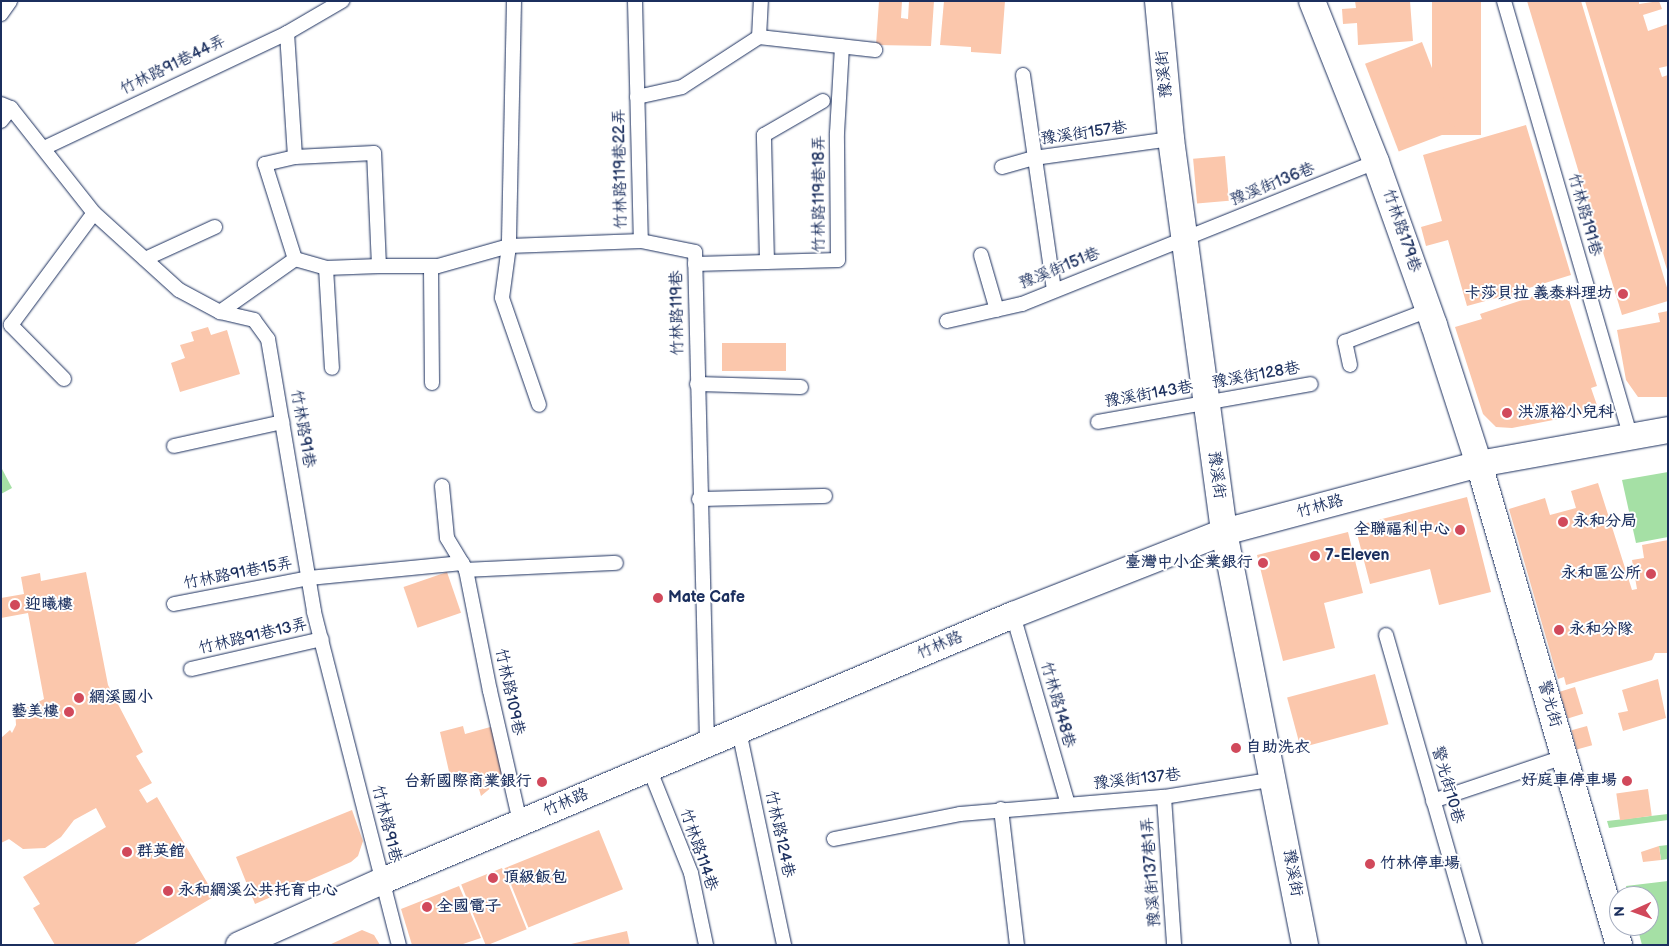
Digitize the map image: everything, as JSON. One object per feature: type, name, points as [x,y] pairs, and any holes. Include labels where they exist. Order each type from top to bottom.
[{"type":"street","name":"豫溪街","points":[[1158,1],[1171,140],[1224,532],[1275,779],[1305,945]]},
{"type":"street","name":"竹林路179巷","points":[[1312,1],[1376,162],[1429,310],[1479,464]]},
{"type":"street","name":"竹林路","points":[[241,944],[382,880],[1013,615],[1224,532],[1479,464],[1668,430]]},
{"type":"street","name":"警光街","points":[[1479,464],[1619,945]]},
{"type":"lane","points":[[1,14],[10,1]]},
{"type":"lane","name":"竹林路91巷44弄","points":[[44,148],[286,33],[342,1]]},
{"type":"lane","points":[[514,1],[509,246],[502,298],[539,405]]},
{"type":"lane","name":"竹林路119巷22弄","points":[[635,1],[640,241]]},
{"type":"lane","points":[[762,1],[759,37],[875,50]]},
{"type":"lane","name":"竹林路191巷","points":[[1504,1],[1631,438]]},
{"type":"lane","points":[[286,33],[294,157]]},
{"type":"lane","name":"竹林路119巷22弄","points":[[637,97],[682,87],[759,37]]},
{"type":"lane","name":"竹林路119巷18弄","points":[[695,264],[838,260],[837,133],[842,46]]},
{"type":"lane","points":[[1023,75],[1054,290]]},
{"type":"lane","points":[[767,262],[764,135],[823,101]]},
{"type":"lane","points":[[1,121],[6,106]]},
{"type":"lane","name":"竹林路91巷","points":[[6,106],[44,148],[94,213],[179,290],[220,312],[254,320],[268,339],[309,578],[322,639],[399,945]]},
{"type":"lane","name":"豫溪街157巷","points":[[1002,167],[1034,158],[1171,140]]},
{"type":"lane","points":[[220,312],[295,259],[265,164],[294,157],[374,153],[379,266]]},
{"type":"lane","name":"豫溪街136巷","points":[[1184,240],[1376,162]]},
{"type":"lane","points":[[64,379],[11,325],[94,213]]},
{"type":"lane","points":[[145,259],[215,227]]},
{"type":"lane","name":"豫溪街151巷","points":[[947,321],[1022,304],[1184,240]]},
{"type":"lane","name":"竹林路119巷","points":[[295,259],[326,268],[437,266],[509,246],[640,241],[695,252],[699,500],[707,744]]},
{"type":"lane","points":[[981,255],[997,310]]},
{"type":"lane","points":[[432,383],[431,268],[437,266]]},
{"type":"lane","points":[[326,268],[332,368]]},
{"type":"lane","points":[[1350,365],[1345,342],[1429,310]]},
{"type":"lane","points":[[697,384],[801,387]]},
{"type":"lane","name":"豫溪街128巷","points":[[1206,403],[1311,384]]},
{"type":"lane","name":"豫溪街143巷","points":[[1098,422],[1206,403]]},
{"type":"lane","points":[[174,446],[282,422]]},
{"type":"lane","name":"竹林路109巷","points":[[442,486],[447,538],[464,566],[520,822]]},
{"type":"lane","points":[[699,500],[825,496]]},
{"type":"lane","points":[[464,566],[616,563]]},
{"type":"lane","name":"竹林路91巷15弄","points":[[174,604],[309,578],[464,566]]},
{"type":"lane","name":"竹林路148巷","points":[[1013,615],[1068,804]]},
{"type":"lane","name":"警光街10巷","points":[[1386,635],[1475,945]]},
{"type":"lane","name":"竹林路91巷13弄","points":[[191,669],[322,639]]},
{"type":"lane","name":"竹林路124巷","points":[[739,731],[784,945]]},
{"type":"lane","points":[[1433,801],[1564,757]]},
{"type":"lane","name":"竹林路114巷","points":[[649,768],[691,874],[706,945]]},
{"type":"lane","name":"豫溪街137巷","points":[[834,839],[960,814],[1001,809],[1164,797],[1275,779]]},
{"type":"lane","name":"豫溪街137巷1弄","points":[[1164,797],[1174,945]]},
{"type":"lane","points":[[1001,809],[1017,945]]},
{"type":"green space","points":[[1,467],[12,488],[1,494]]},
{"type":"green space","points":[[1668,472],[1668,537],[1636,543],[1622,480]]},
{"type":"green space","points":[[1668,814],[1668,820],[1609,828],[1607,821]]},
{"type":"green space","points":[[1668,845],[1668,859],[1661,860],[1659,846]]},
{"type":"green space","points":[[1668,881],[1668,945],[1642,945],[1640,936],[1659,936],[1659,886],[1626,886]]},
{"type":"building","points":[[879,1],[902,1],[901,18],[908,19],[909,1],[934,1],[931,46],[876,45]]},
{"type":"building","points":[[944,1],[1005,1],[1001,54],[971,52],[971,47],[940,45]]},
{"type":"building","points":[[1355,1],[1410,1],[1413,41],[1358,45],[1357,23],[1343,24],[1342,9],[1356,8]]},
{"type":"building","points":[[1432,1],[1481,1],[1481,135],[1432,135]]},
{"type":"building","points":[[1527,1],[1581,1],[1668,291],[1668,301],[1622,315]]},
{"type":"building","points":[[1585,1],[1639,1],[1639,4],[1659,1],[1662,9],[1643,15],[1648,31],[1668,24],[1668,66],[1659,68],[1662,77],[1668,75],[1668,273]]},
{"type":"building","points":[[1422,42],[1456,130],[1399,152],[1365,64]]},
{"type":"building","points":[[1526,125],[1571,275],[1513,293],[1514,297],[1501,301],[1500,297],[1467,306],[1448,240],[1426,246],[1421,227],[1442,221],[1423,155]]},
{"type":"building","points":[[1225,156],[1229,201],[1197,204],[1193,159]]},
{"type":"building","points":[[1566,291],[1597,386],[1591,388],[1599,411],[1512,428],[1496,427],[1483,414],[1455,327],[1482,319],[1480,314],[1537,295]]},
{"type":"building","points":[[1668,311],[1668,397],[1638,397],[1626,380],[1617,330],[1660,322],[1658,313]]},
{"type":"building","points":[[208,327],[211,335],[227,330],[240,374],[180,392],[171,363],[185,358],[180,345],[194,341],[191,332]]},
{"type":"building","points":[[722,343],[786,343],[786,371],[722,371]]},
{"type":"building","points":[[1598,483],[1632,590],[1637,589],[1632,560],[1644,558],[1642,545],[1668,540],[1668,653],[1655,653],[1652,660],[1566,685],[1564,677],[1558,679],[1509,509],[1545,498],[1550,515],[1576,508],[1571,491]]},
{"type":"building","points":[[1467,497],[1491,592],[1439,605],[1430,569],[1370,584],[1355,526]]},
{"type":"building","points":[[1348,532],[1363,593],[1324,603],[1335,648],[1283,661],[1257,555]]},
{"type":"building","points":[[86,572],[108,685],[143,752],[136,756],[152,783],[139,790],[147,803],[157,797],[215,896],[133,945],[55,945],[33,908],[40,904],[23,877],[106,827],[96,808],[74,820],[61,837],[45,848],[23,849],[9,839],[1,843],[1,738],[10,730],[12,733],[16,725],[15,709],[29,707],[44,699],[28,613],[1,618],[1,598],[24,594],[21,577],[40,573],[41,581]]},
{"type":"building","points":[[447,572],[461,613],[418,628],[404,587]]},
{"type":"building","points":[[1375,674],[1388,724],[1301,748],[1287,698]]},
{"type":"building","points":[[1658,679],[1666,718],[1623,731],[1618,713],[1628,711],[1622,690]]},
{"type":"building","points":[[1575,687],[1583,714],[1568,718],[1560,692]]},
{"type":"building","points":[[463,726],[465,734],[494,726],[502,770],[499,781],[481,796],[477,782],[453,789],[440,732]]},
{"type":"building","points":[[1587,726],[1592,745],[1577,749],[1572,730]]},
{"type":"building","points":[[1648,789],[1652,816],[1620,820],[1616,793]]},
{"type":"building","points":[[352,810],[363,841],[358,856],[351,862],[255,904],[236,857]]},
{"type":"building","points":[[599,830],[623,889],[528,928],[504,868]]},
{"type":"building","points":[[1659,846],[1661,860],[1643,862],[1641,852]]},
{"type":"building","points":[[502,868],[527,929],[486,945],[461,884]]},
{"type":"building","points":[[459,886],[481,938],[460,945],[412,945],[401,909]]},
{"type":"building","points":[[362,930],[374,935],[380,945],[329,945]]},
{"type":"building","points":[[627,931],[630,945],[571,945],[571,944]]},
{"type":"place","name":"卡莎貝拉 義泰料理坊","points":[[1623,294]]},
{"type":"place","name":"洪源裕小兒科","points":[[1507,413]]},
{"type":"place","name":"永和分局","points":[[1563,522]]},
{"type":"place","name":"全聯福利中心","points":[[1460,530]]},
{"type":"place","name":"7-Eleven","points":[[1315,556]]},
{"type":"place","name":"臺灣中小企業銀行","points":[[1263,563]]},
{"type":"place","name":"永和區公所","points":[[1651,574]]},
{"type":"place","name":"Mate Cafe","points":[[658,598]]},
{"type":"place","name":"迎曦樓","points":[[15,605]]},
{"type":"place","name":"永和分隊","points":[[1559,630]]},
{"type":"place","name":"網溪國小","points":[[79,698]]},
{"type":"place","name":"藝美樓","points":[[69,712]]},
{"type":"place","name":"自助洗衣","points":[[1236,748]]},
{"type":"place","name":"好庭車停車場","points":[[1627,781]]},
{"type":"place","name":"台新國際商業銀行","points":[[542,782]]},
{"type":"place","name":"群英館","points":[[127,852]]},
{"type":"place","name":"竹林停車場","points":[[1370,864]]},
{"type":"place","name":"頂級飯包","points":[[493,878]]},
{"type":"place","name":"永和網溪公共托育中心","points":[[168,891]]},
{"type":"place","name":"全國電子","points":[[427,907]]}]
